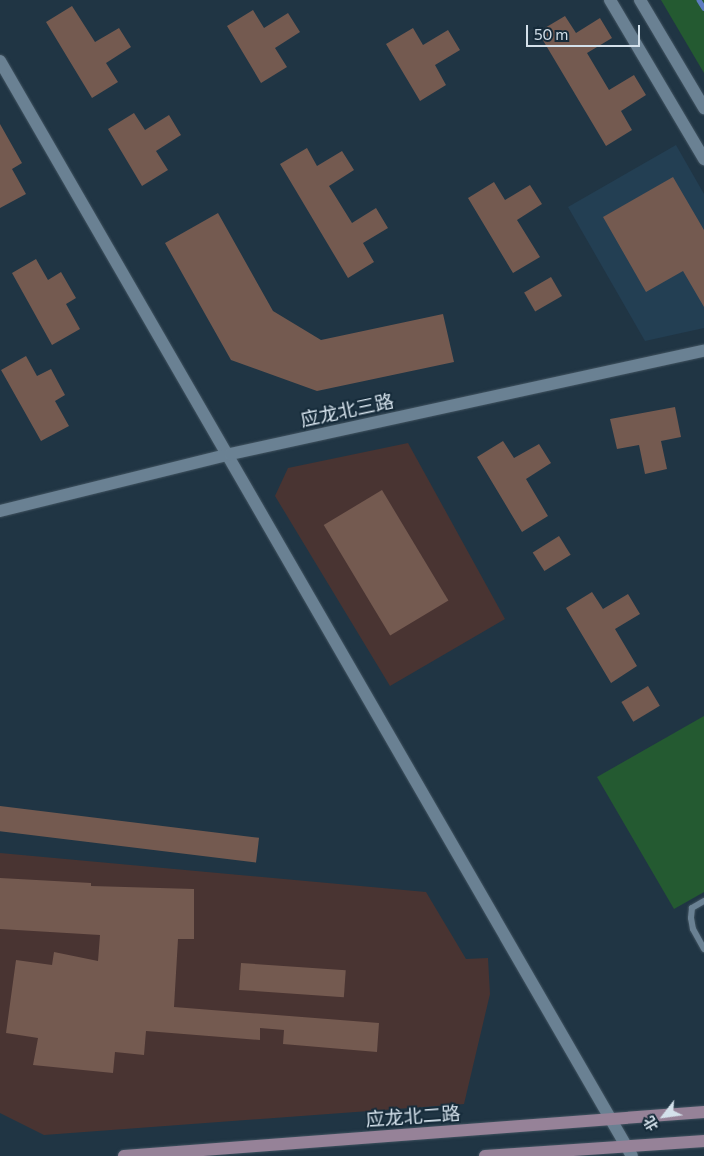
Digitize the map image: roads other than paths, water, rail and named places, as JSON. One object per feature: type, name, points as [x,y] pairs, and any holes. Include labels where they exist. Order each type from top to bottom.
[{"type":"main road","name":"应龙北二路","points":[[124,1156],[704,1112]]},
{"type":"main road","points":[[485,1156],[630,1152],[704,1141]]},
{"type":"street","points":[[610,0],[704,159]]},
{"type":"street","points":[[640,0],[704,108]]},
{"type":"street","points":[[0,61],[230,454],[630,1152]]},
{"type":"street","name":"应龙北三路","points":[[0,511],[230,454],[704,351]]},
{"type":"lane","points":[[704,901],[692,908],[691,918],[693,929],[704,949]]},
{"type":"waterway","points":[[699,0],[704,8]]}]
